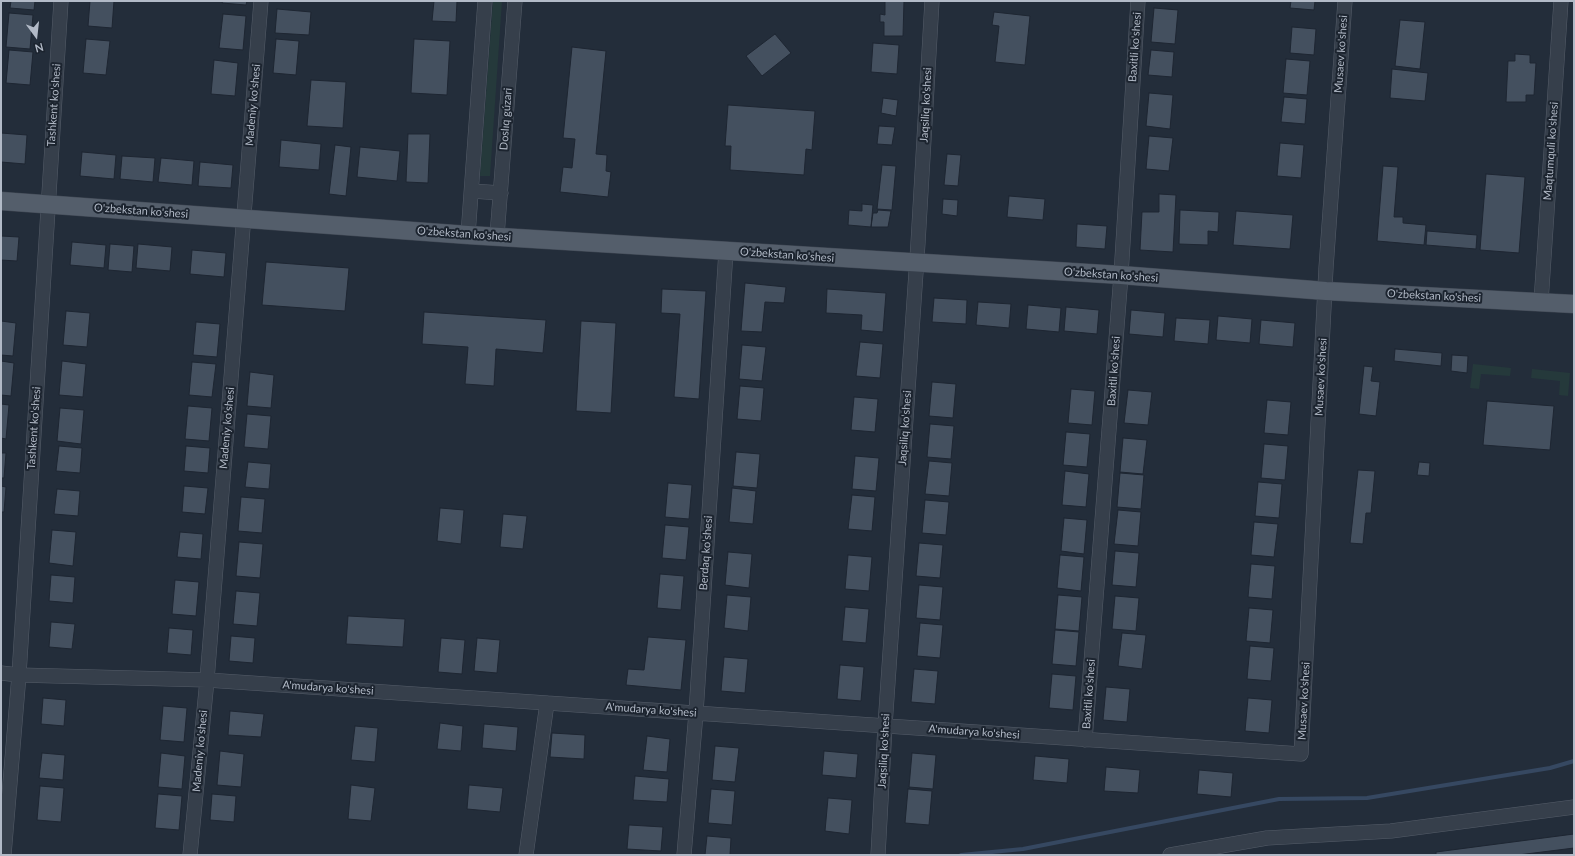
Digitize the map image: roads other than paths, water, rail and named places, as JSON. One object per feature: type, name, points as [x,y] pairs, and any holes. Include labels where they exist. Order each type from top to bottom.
[{"type":"main road","name":"O'zbekstan ko'shesi","points":[[1,201],[468,235],[1121,276],[1326,291],[1574,304]]},
{"type":"street","name":"Tashkent ko'shesi","points":[[4,855],[19,675],[61,1]]},
{"type":"street","name":"Madeniy ko'shesi","points":[[190,855],[207,680],[261,1]]},
{"type":"street","points":[[468,235],[485,1]]},
{"type":"street","name":"Doslıq gúzari","points":[[497,236],[515,1]]},
{"type":"street","name":"Jaqsiliq ko'shesi","points":[[878,855],[932,1]]},
{"type":"street","name":"Baxitli ko'shesi","points":[[1085,740],[1121,276],[1138,1]]},
{"type":"street","name":"Musaev ko'shesi","points":[[1301,754],[1326,268],[1345,1]]},
{"type":"street","name":"Maqtumquli ko'shesi","points":[[1541,302],[1562,1]]},
{"type":"street","points":[[472,190],[500,193]]},
{"type":"street","name":"Berdaq ko'shesi","points":[[684,855],[696,713],[726,251]]},
{"type":"street","name":"A'mudarya ko'shesi","points":[[1,673],[19,675],[207,680],[1301,754]]},
{"type":"street","points":[[526,855],[547,703]]},
{"type":"street","points":[[1170,855],[1267,838],[1391,830],[1574,807]]},
{"type":"waterway","points":[[961,855],[1023,849],[1279,799],[1367,798],[1550,768],[1574,761]]}]
